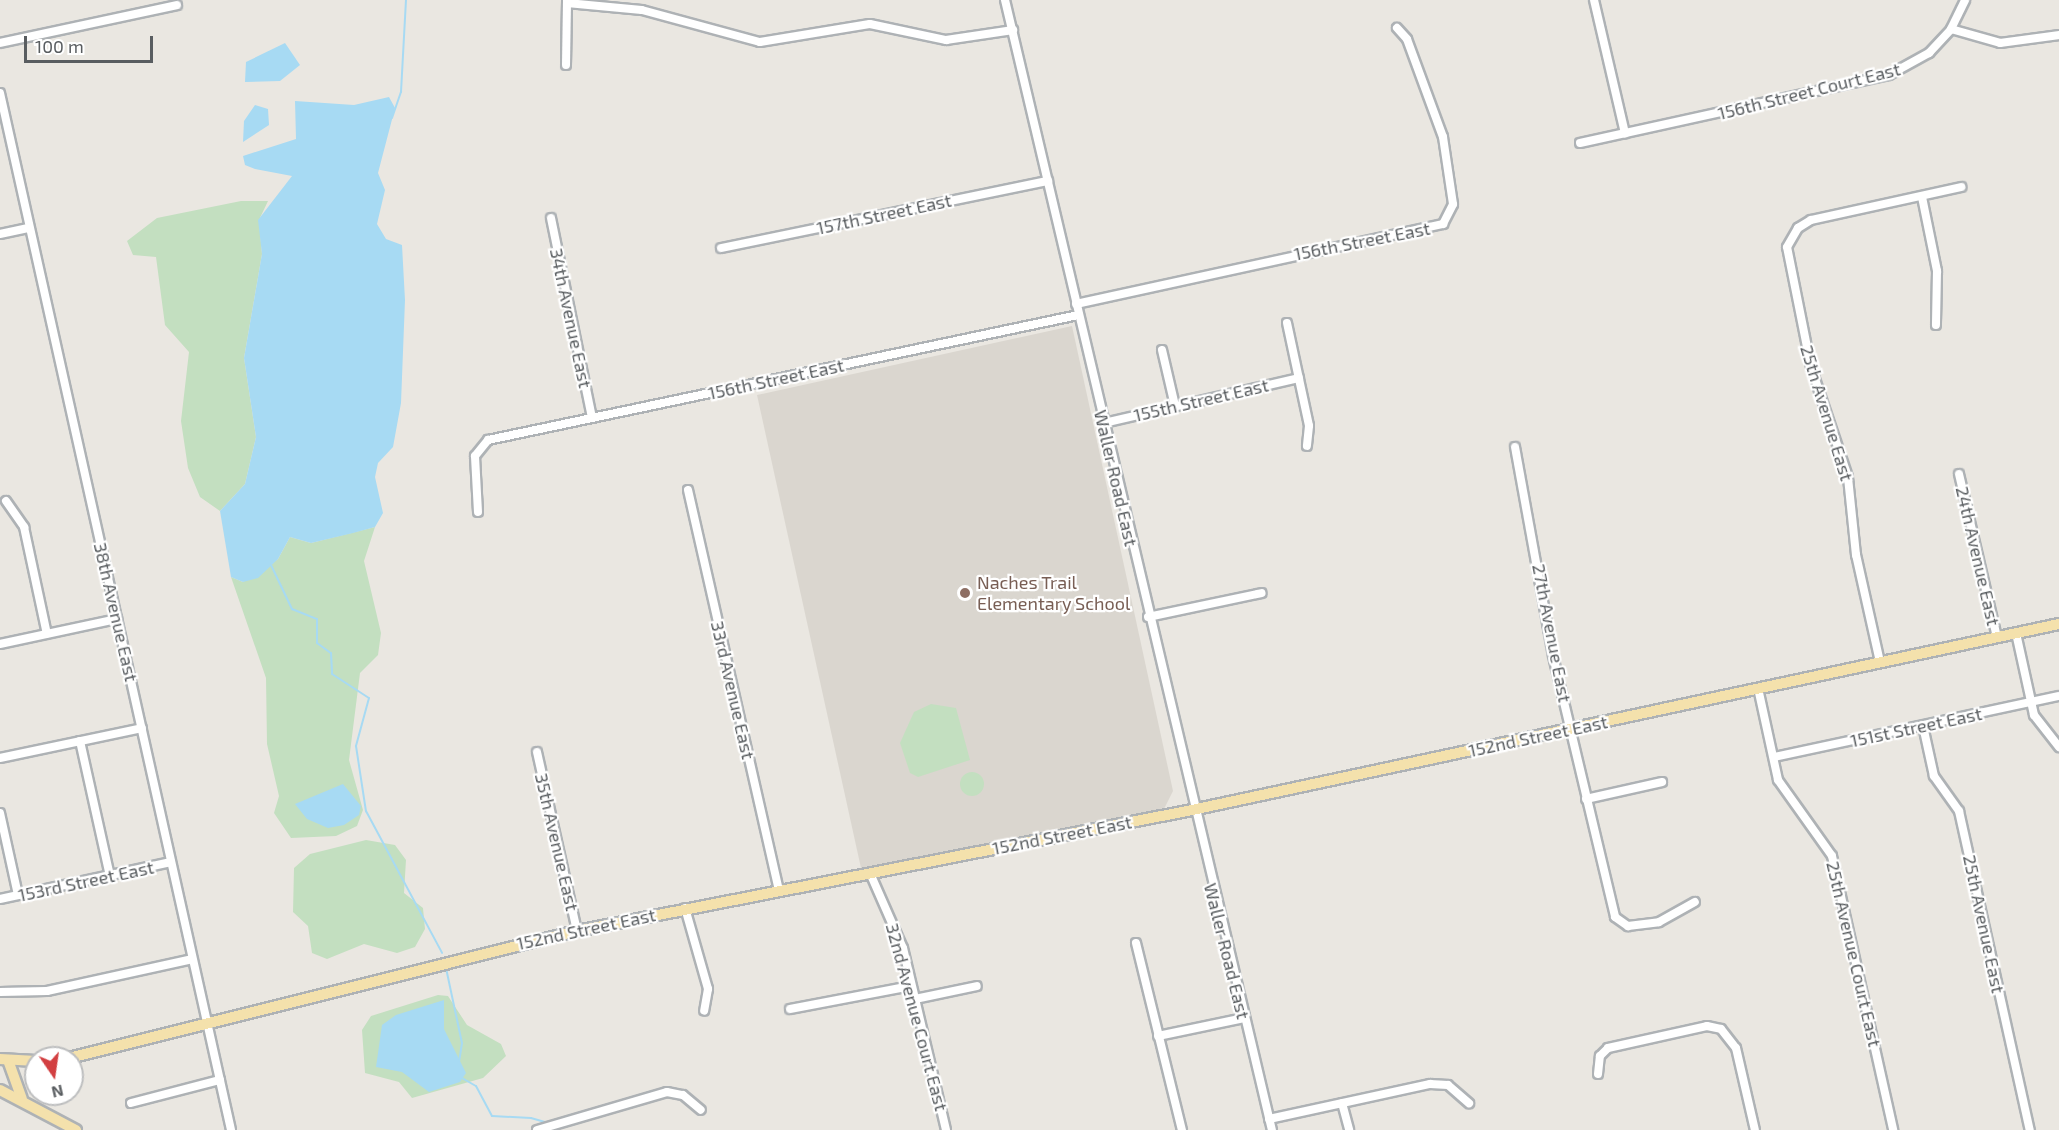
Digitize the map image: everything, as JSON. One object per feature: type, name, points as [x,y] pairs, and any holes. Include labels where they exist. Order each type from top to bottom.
[{"type":"main road","name":"152nd Street East","points":[[84,1054],[577,931],[779,889],[1192,810],[2059,624]]},
{"type":"main road","points":[[24,1061],[4,1060],[15,1089],[24,1100]]},
{"type":"main road","points":[[0,1090],[24,1102]]},
{"type":"main road","points":[[32,1106],[76,1130]]},
{"type":"street","name":"Waller Road East","points":[[1005,0],[1192,810],[1272,1130]]},
{"type":"street","points":[[1594,0],[1625,134]]},
{"type":"street","name":"156th Street Court East","points":[[1580,143],[1889,75],[1929,53],[1951,28],[1965,0]]},
{"type":"street","points":[[566,65],[567,1],[642,10],[760,42],[870,24],[946,40],[1012,30]]},
{"type":"street","points":[[0,44],[177,6]]},
{"type":"street","name":"156th Street East","points":[[1076,304],[1443,224],[1453,204],[1443,137],[1407,39],[1397,28]]},
{"type":"street","points":[[1951,28],[2000,44],[2059,35]]},
{"type":"street","name":"38th Avenue East","points":[[0,93],[231,1130]]},
{"type":"street","name":"157th Street East","points":[[721,248],[1048,181]]},
{"type":"street","points":[[1936,325],[1937,271],[1922,197],[1961,187]]},
{"type":"street","name":"25th Avenue East","points":[[1880,662],[1856,555],[1848,477],[1813,376],[1787,264],[1791,236],[1811,220],[1922,197]]},
{"type":"street","name":"34th Avenue East","points":[[551,218],[592,418]]},
{"type":"street","points":[[0,234],[29,228]]},
{"type":"street","name":"156th Street East","points":[[478,512],[472,475],[476,449],[489,440],[1078,315]]},
{"type":"street","points":[[1287,323],[1309,426],[1307,446]]},
{"type":"street","points":[[1162,350],[1175,406]]},
{"type":"street","name":"155th Street East","points":[[1104,423],[1299,378]]},
{"type":"street","name":"27th Avenue East","points":[[1515,447],[1570,729],[1619,922],[1634,926],[1672,918],[1695,902]]},
{"type":"street","name":"24th Avenue East","points":[[1959,474],[1997,637]]},
{"type":"street","name":"33rd Avenue East","points":[[688,490],[779,889]]},
{"type":"street","points":[[6,501],[24,527],[47,634]]},
{"type":"street","points":[[1148,617],[1262,593]]},
{"type":"street","points":[[0,644],[117,619]]},
{"type":"street","name":"24th Avenue East","points":[[2016,633],[2031,702],[2040,728],[2059,747]]},
{"type":"street","name":"25th Avenue Court East","points":[[1758,688],[1774,757],[1788,797],[1817,829],[1832,856],[1893,1130]]},
{"type":"street","name":"151st Street East","points":[[1774,757],[2059,696]]},
{"type":"street","name":"25th Avenue East","points":[[1923,726],[1934,776],[1959,811],[2030,1130]]},
{"type":"street","points":[[0,758],[142,728]]},
{"type":"street","points":[[80,741],[110,876]]},
{"type":"street","name":"35th Avenue East","points":[[537,752],[577,931]]},
{"type":"street","points":[[1586,799],[1662,782]]},
{"type":"street","points":[[0,813],[18,895]]},
{"type":"street","name":"153rd Street East","points":[[0,899],[171,862]]},
{"type":"street","name":"32nd Avenue Court East","points":[[870,873],[892,918],[915,999],[946,1130]]},
{"type":"street","points":[[685,908],[708,989],[704,1011]]},
{"type":"street","points":[[1136,944],[1182,1130]]},
{"type":"street","points":[[0,992],[47,991],[192,959]]},
{"type":"street","points":[[790,1009],[911,986]]},
{"type":"street","points":[[915,999],[977,986]]},
{"type":"street","points":[[1158,1036],[1244,1018]]},
{"type":"street","points":[[1598,1074],[1600,1056],[1608,1048],[1707,1026],[1726,1033],[1736,1048],[1755,1130]]},
{"type":"street","points":[[131,1103],[220,1080]]},
{"type":"street","points":[[1269,1119],[1430,1083],[1448,1085],[1469,1103]]},
{"type":"street","points":[[537,1130],[667,1092],[683,1095],[701,1110]]},
{"type":"street","points":[[1342,1103],[1349,1130]]},
{"type":"shaded area","name":"Naches Trail Elementary School","points":[[1072,326],[1173,791],[1164,809],[861,868],[757,395]]},
{"type":"green space","points":[[241,201],[268,201],[259,220],[262,254],[244,358],[256,437],[245,484],[220,511],[200,497],[188,468],[181,421],[189,352],[165,325],[156,257],[133,255],[127,241],[157,218]]},
{"type":"green space","points":[[375,527],[364,561],[381,633],[378,655],[360,673],[349,760],[363,810],[357,826],[336,836],[291,838],[274,813],[279,796],[267,744],[266,678],[231,577],[243,582],[278,559],[290,537],[311,543]]},
{"type":"green space","points":[[931,704],[956,708],[970,760],[918,777],[910,773],[900,743],[914,712]]},
{"type":"green space","points":[[972,772],[977,773],[983,779],[983,789],[977,795],[972,796],[967,795],[961,789],[960,784],[961,779],[967,773]]},
{"type":"green space","points":[[366,840],[395,845],[406,860],[404,893],[423,908],[425,929],[415,947],[397,953],[364,944],[327,959],[312,953],[308,926],[293,912],[294,868],[310,854]]},
{"type":"green space","points":[[438,995],[448,996],[467,1025],[501,1044],[506,1056],[483,1078],[412,1098],[399,1082],[365,1073],[362,1030],[371,1016]]},
{"type":"water","points":[[285,43],[300,65],[280,81],[245,82],[246,62]]},
{"type":"water","points":[[389,97],[395,108],[378,173],[385,190],[377,224],[386,239],[402,245],[405,300],[401,403],[393,447],[378,463],[375,477],[383,513],[375,527],[353,533],[311,543],[290,537],[278,559],[258,578],[243,582],[231,577],[220,511],[245,484],[256,437],[244,358],[262,254],[258,220],[292,176],[245,165],[243,156],[296,139],[295,101],[354,105]]},
{"type":"water","points":[[255,105],[268,109],[269,125],[243,142],[244,121]]},
{"type":"water","points":[[343,784],[361,806],[359,815],[344,825],[328,828],[307,819],[295,804]]},
{"type":"water","points":[[444,1000],[444,1029],[466,1073],[460,1082],[429,1092],[402,1072],[376,1067],[382,1025],[396,1015]]},
{"type":"waterway","points":[[392,118],[401,92],[406,0]]},
{"type":"waterway","points":[[271,565],[292,609],[317,619],[317,643],[331,653],[332,674],[369,698],[356,746],[366,811],[442,953]]},
{"type":"waterway","points":[[446,968],[462,1043],[459,1061]]},
{"type":"waterway","points":[[462,1078],[476,1086],[492,1116],[531,1118],[548,1123],[552,1130]]},
{"type":"place","name":"Naches Trail Elementary School","points":[[965,593]]}]
